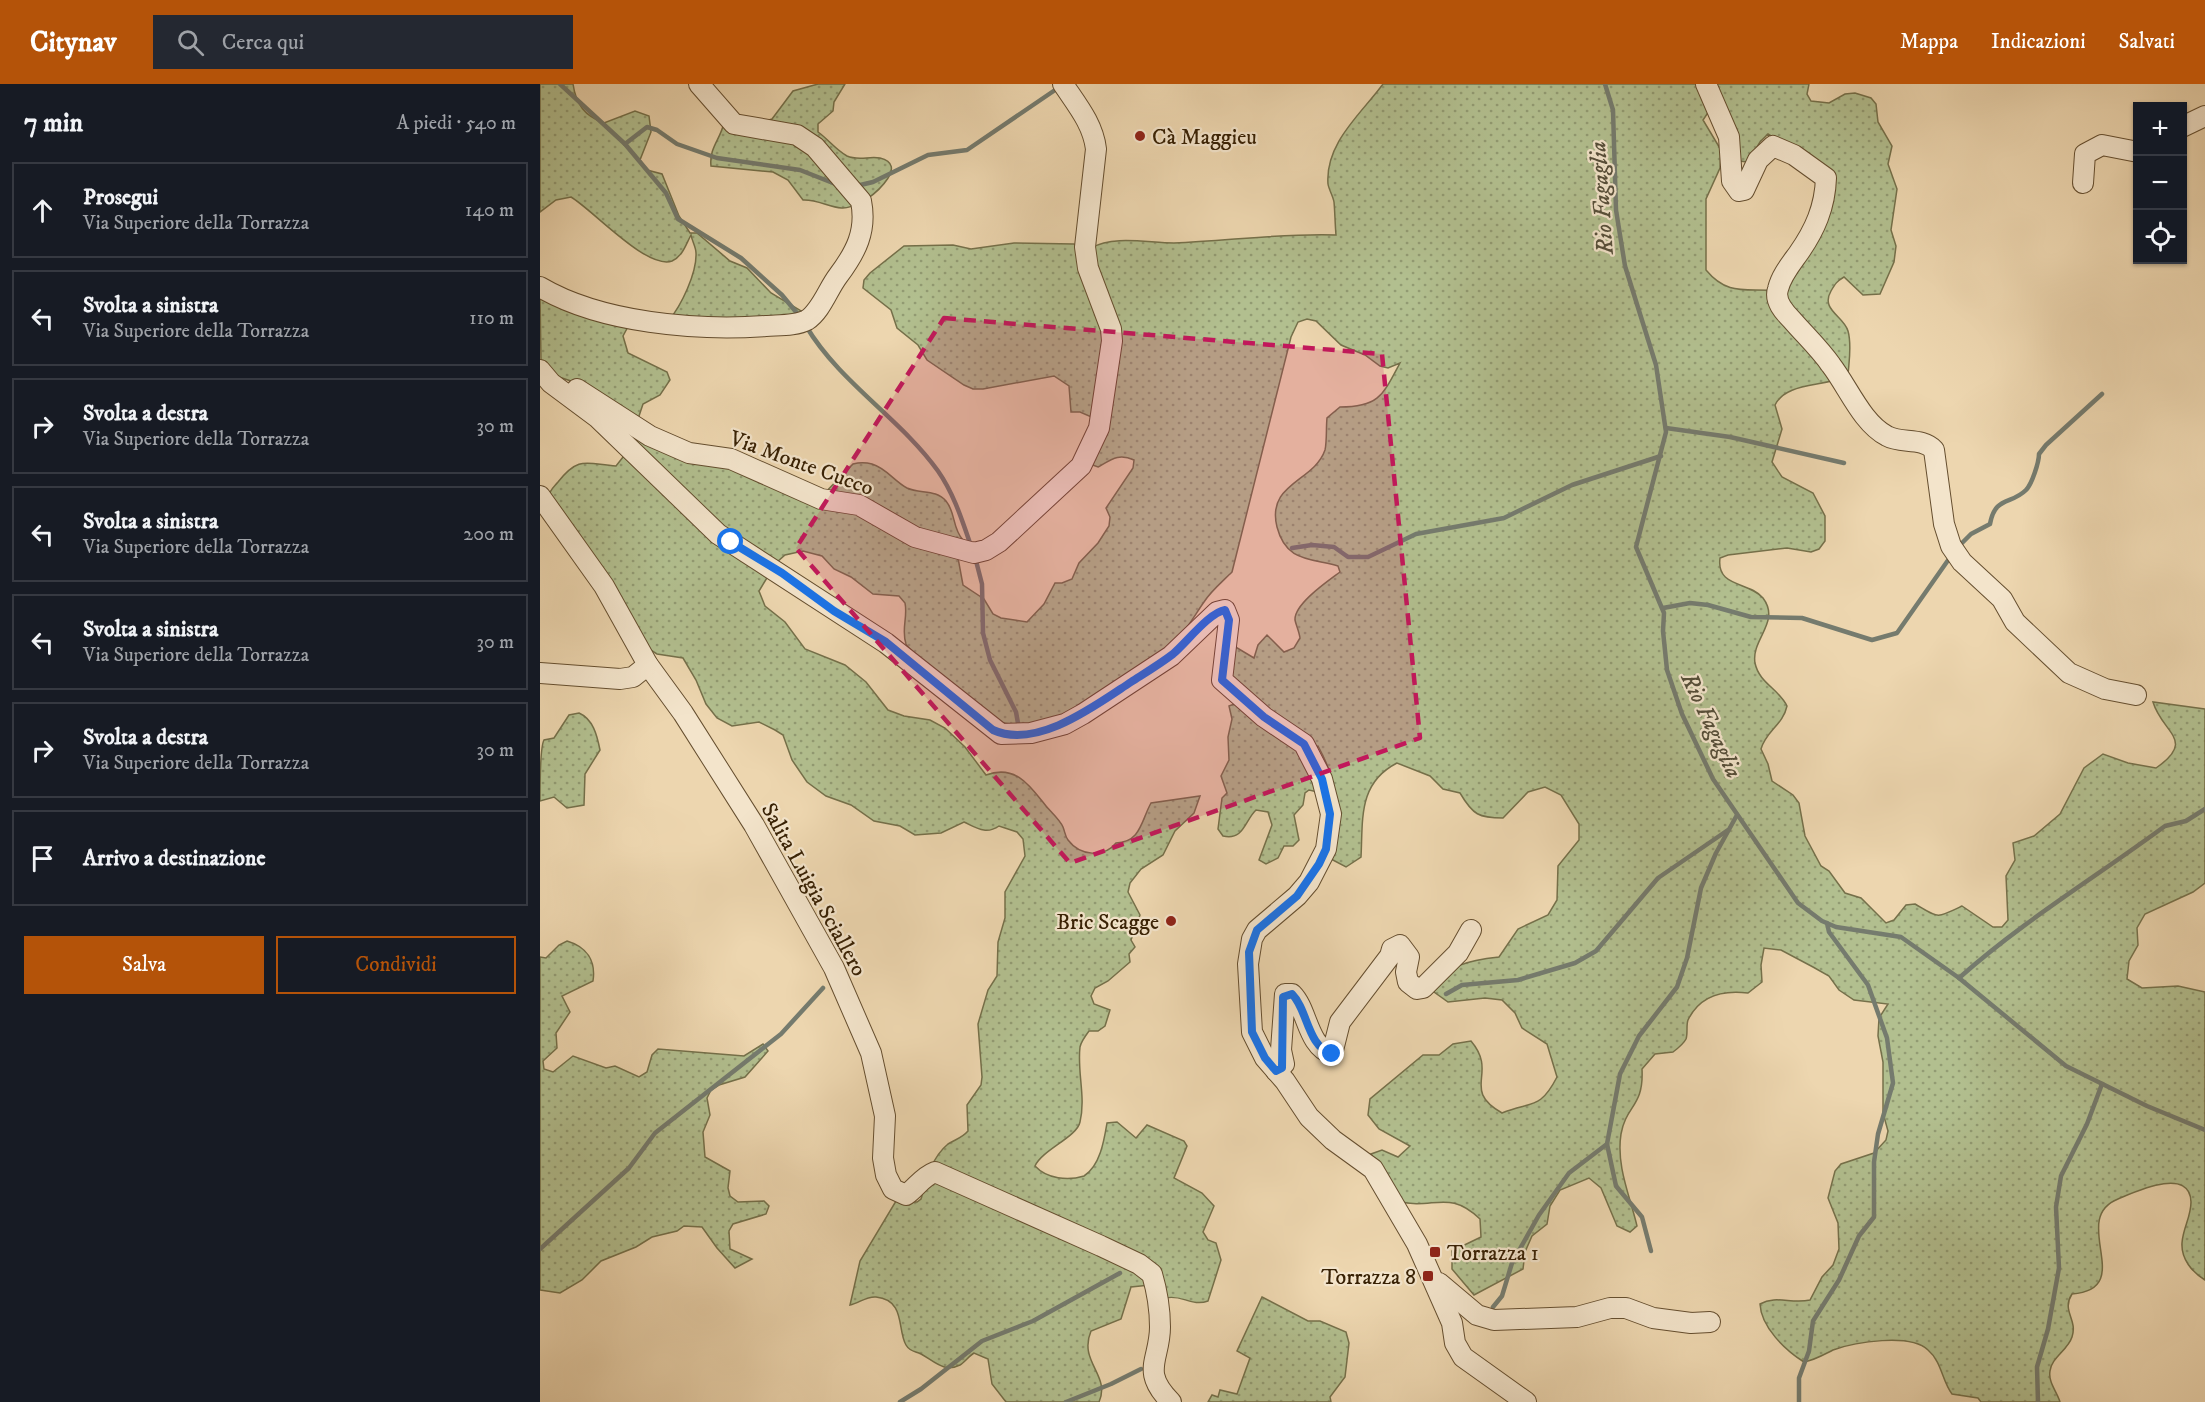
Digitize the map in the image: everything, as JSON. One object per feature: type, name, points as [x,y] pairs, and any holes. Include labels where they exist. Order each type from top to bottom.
[{"type":"street","points":[[540,286],[568,300],[622,317],[690,327],[783,325],[806,320],[817,309],[859,245],[863,210],[861,201],[815,147],[797,135],[734,124],[699,84]]},
{"type":"street","name":"Via Monte Cucco","points":[[546,376],[583,391],[650,436],[689,453],[731,459],[821,499],[859,505],[915,537],[974,553],[986,550],[1038,508],[1081,466],[1100,428],[1112,341],[1111,329],[1088,267],[1085,247],[1096,149],[1095,134],[1063,84]]},
{"type":"street","points":[[1706,84],[1729,137],[1732,181],[1738,191],[1744,190],[1758,160],[1773,146],[1794,155],[1826,178],[1826,201],[1806,243],[1782,277],[1777,291],[1777,299],[1788,316],[1830,363],[1872,423],[1887,437],[1928,444],[1934,450],[1944,524],[1951,546],[1962,562],[2002,599],[2015,622],[2069,673],[2105,689],[2136,695]]},
{"type":"street","points":[[2187,125],[2205,116]]},
{"type":"street","points":[[2083,183],[2085,154],[2102,145],[2133,151]]},
{"type":"street","points":[[546,376],[598,418],[718,534],[886,642],[1001,734],[1031,733],[1065,724],[1171,656],[1217,612],[1225,610],[1229,620],[1222,680],[1264,717],[1304,744],[1322,779],[1330,814],[1326,849],[1319,864],[1297,896],[1257,930],[1249,952],[1252,1032],[1265,1058],[1324,1132],[1373,1169],[1442,1288],[1477,1315],[1494,1320],[1577,1317],[1610,1308],[1626,1308],[1653,1318],[1691,1323],[1710,1322]]},
{"type":"street","name":"Salita Luigia Sciallero","points":[[540,496],[604,586],[648,665],[683,713],[754,825],[834,968],[871,1053],[885,1116],[883,1158],[886,1175],[893,1189],[906,1195],[916,1188],[924,1176],[935,1172],[1139,1264],[1152,1275],[1156,1288],[1160,1327],[1152,1365],[1163,1394],[1171,1402]]},
{"type":"street","points":[[540,673],[620,679],[633,677],[648,665]]},
{"type":"street","points":[[1276,1071],[1284,1064],[1281,1050],[1285,994],[1292,994],[1296,998],[1304,1020],[1323,1049],[1332,1054],[1341,1022],[1392,949],[1400,945],[1409,957],[1406,972],[1408,982],[1417,989],[1423,988],[1458,953],[1471,930]]},
{"type":"street","points":[[1426,1263],[1452,1323],[1455,1343],[1463,1357],[1488,1378],[1526,1402]]},
{"type":"highlighted area","points":[[944,318],[1382,354],[1420,738],[1070,863],[796,548]]},
{"type":"green space","points":[[540,84],[573,84],[576,98],[582,109],[604,123],[635,111],[649,116],[651,132],[640,160],[647,170],[662,174],[679,216],[690,233],[697,233],[730,261],[747,268],[771,293],[803,312],[802,316],[669,320],[683,298],[694,270],[696,251],[691,235],[679,256],[672,261],[661,261],[635,248],[571,197],[556,200],[540,212]]},
{"type":"green space","points":[[818,84],[845,84],[834,102],[833,111],[818,124],[818,132],[847,156],[880,158],[888,161],[891,166],[888,179],[867,199],[849,182],[762,122],[772,119],[793,91]]},
{"type":"green space","points":[[1383,84],[1809,84],[1807,94],[1811,101],[1829,103],[1845,94],[1855,93],[1871,98],[1876,104],[1878,122],[1892,146],[1888,164],[1897,189],[1891,230],[1896,246],[1894,262],[1880,294],[1863,295],[1844,277],[1836,283],[1828,298],[1830,308],[1848,331],[1850,353],[1848,375],[1829,382],[1797,388],[1781,397],[1775,405],[1782,429],[1772,462],[1782,477],[1813,493],[1825,516],[1825,541],[1819,549],[1811,552],[1787,548],[1720,558],[1723,575],[1757,593],[1768,607],[1769,615],[1757,646],[1755,663],[1761,676],[1787,706],[1782,718],[1761,749],[1772,781],[1793,795],[1799,803],[1805,836],[1821,866],[1829,871],[1845,893],[1861,898],[1886,923],[1894,920],[1906,905],[1915,904],[1937,915],[1962,906],[1993,927],[2002,927],[2008,920],[2006,876],[2015,860],[2013,843],[2034,836],[2060,814],[2084,768],[2103,754],[2128,763],[2156,768],[2168,758],[2174,750],[2175,743],[2153,702],[2205,709],[2205,883],[2193,892],[2145,914],[2137,928],[2138,945],[2129,961],[2127,979],[2142,988],[2178,986],[2205,992],[2205,1280],[2192,1269],[2183,1254],[2183,1238],[2191,1202],[2188,1191],[2182,1185],[2172,1183],[2148,1187],[2118,1199],[2104,1209],[2099,1222],[2102,1267],[2100,1280],[2091,1289],[2072,1294],[2068,1305],[2073,1325],[2072,1337],[2051,1366],[2050,1379],[2060,1402],[1981,1402],[1978,1398],[1952,1394],[1933,1355],[1920,1345],[1909,1342],[1896,1340],[1855,1344],[1804,1362],[1789,1351],[1769,1329],[1761,1313],[1760,1304],[1772,1300],[1810,1300],[1822,1277],[1833,1265],[1839,1249],[1838,1223],[1828,1198],[1835,1171],[1841,1164],[1874,1153],[1886,1140],[1888,1131],[1883,1113],[1883,1062],[1878,1036],[1879,1018],[1888,1004],[1854,1000],[1839,990],[1829,976],[1781,950],[1764,948],[1761,965],[1762,982],[1748,993],[1730,992],[1714,996],[1699,1005],[1688,1020],[1687,1037],[1682,1044],[1673,1052],[1655,1054],[1642,1069],[1638,1099],[1623,1124],[1620,1146],[1624,1181],[1637,1226],[1630,1232],[1617,1226],[1601,1188],[1589,1178],[1560,1190],[1550,1206],[1547,1224],[1532,1236],[1525,1252],[1523,1269],[1474,1295],[1452,1269],[1452,1251],[1481,1237],[1480,1219],[1469,1210],[1449,1202],[1421,1204],[1398,1201],[1371,1154],[1382,1150],[1398,1157],[1410,1146],[1379,1129],[1368,1115],[1370,1099],[1423,1055],[1439,1055],[1453,1044],[1471,1041],[1482,1063],[1483,1096],[1502,1113],[1540,1100],[1557,1077],[1547,1044],[1522,1028],[1515,1013],[1502,1000],[1485,998],[1448,1002],[1434,992],[1445,975],[1452,969],[1469,962],[1499,957],[1518,929],[1548,915],[1557,900],[1558,866],[1579,840],[1579,824],[1561,795],[1545,787],[1528,792],[1503,818],[1488,817],[1473,811],[1460,793],[1443,789],[1430,776],[1397,763],[1384,771],[1369,792],[1363,816],[1361,857],[1346,867],[1331,859],[1335,814],[1334,788],[1326,761],[1318,746],[1313,747],[1280,724],[1227,674],[1229,643],[1254,658],[1258,645],[1267,635],[1284,652],[1294,648],[1300,638],[1295,620],[1300,607],[1313,593],[1340,572],[1338,566],[1300,557],[1286,547],[1277,527],[1275,512],[1278,501],[1284,492],[1319,461],[1325,450],[1327,418],[1340,407],[1372,402],[1384,391],[1400,363],[1388,368],[1380,366],[1365,355],[1341,345],[1316,321],[1307,319],[1298,322],[1291,337],[1232,572],[1210,594],[1178,639],[1100,694],[1066,713],[1031,724],[1012,724],[993,720],[906,644],[905,603],[899,596],[873,594],[851,577],[834,569],[822,556],[803,551],[785,555],[776,563],[759,591],[765,606],[785,622],[805,649],[845,665],[866,682],[888,710],[904,716],[930,720],[945,728],[965,747],[986,775],[1006,772],[1021,779],[1058,819],[1068,840],[1085,852],[1099,853],[1116,843],[1131,839],[1139,829],[1151,803],[1200,796],[1194,813],[1175,831],[1163,855],[1141,869],[1130,883],[1128,892],[1140,915],[1131,940],[1135,947],[1129,954],[1130,962],[1108,981],[1095,988],[1091,996],[1094,1004],[1110,1010],[1105,1026],[1098,1031],[1089,1031],[1080,1047],[1082,1113],[1080,1122],[1073,1133],[1045,1154],[1035,1166],[1045,1174],[1058,1178],[1084,1176],[1098,1160],[1107,1123],[1117,1122],[1136,1138],[1147,1125],[1184,1141],[1187,1146],[1174,1178],[1202,1193],[1214,1206],[1203,1232],[1208,1240],[1216,1243],[1221,1260],[1208,1301],[1166,1298],[1150,1285],[1131,1287],[1121,1319],[1091,1331],[1088,1351],[1101,1384],[1102,1392],[1099,1402],[1006,1402],[992,1384],[988,1359],[974,1353],[962,1364],[949,1368],[944,1367],[908,1347],[903,1339],[899,1316],[886,1299],[873,1297],[850,1305],[860,1261],[896,1201],[917,1202],[921,1199],[928,1176],[942,1149],[968,1131],[967,1105],[981,1085],[982,1077],[978,1024],[988,990],[997,976],[998,942],[1005,918],[1005,892],[1025,856],[1023,839],[1017,832],[999,826],[986,830],[964,822],[941,833],[915,835],[900,826],[874,821],[851,805],[826,796],[807,782],[792,760],[783,735],[759,722],[732,726],[717,718],[706,704],[683,658],[657,654],[649,649],[548,498],[550,493],[565,473],[578,465],[590,463],[616,466],[627,452],[619,429],[726,464],[815,503],[853,464],[862,462],[872,464],[882,468],[907,488],[933,493],[946,501],[957,531],[963,540],[958,558],[963,585],[984,599],[993,614],[1001,618],[1027,622],[1044,604],[1055,583],[1072,579],[1079,563],[1098,543],[1109,526],[1110,517],[1106,508],[1133,468],[1134,460],[1124,457],[1112,459],[1098,467],[1090,464],[1113,400],[1091,248],[1100,244],[1121,241],[1174,243],[1296,235],[1336,235],[1334,202],[1328,184],[1332,155],[1346,130]],"holes":[[[1717,99],[1739,161],[1748,162],[1760,142],[1768,134],[1827,170],[1784,292],[1732,288],[1715,279],[1706,270],[1706,199],[1720,168],[1721,150],[1703,120]]]},
{"type":"green space","points":[[724,123],[799,141],[858,203],[851,207],[838,208],[803,200],[788,180],[773,172],[711,166],[713,149]]},
{"type":"green space","points":[[1014,243],[1074,244],[1078,248],[1106,327],[1096,419],[1080,412],[1071,412],[1069,386],[1054,376],[983,389],[973,389],[964,385],[927,360],[918,345],[897,328],[891,310],[863,288],[864,280],[870,273],[904,246],[953,245],[971,249]]},
{"type":"green space","points":[[540,295],[630,323],[623,336],[628,353],[667,372],[670,380],[660,395],[643,404],[637,422],[580,384],[556,376],[541,361]]},
{"type":"green space","points":[[1234,704],[1295,746],[1322,793],[1309,790],[1305,793],[1303,805],[1294,815],[1299,840],[1293,846],[1284,846],[1278,858],[1266,864],[1259,860],[1272,825],[1268,812],[1256,810],[1240,833],[1230,837],[1223,836],[1218,829],[1222,798],[1227,793],[1221,776],[1229,760],[1228,737],[1232,719],[1229,706]]},
{"type":"green space","points":[[579,713],[591,723],[600,750],[585,774],[584,805],[567,808],[554,797],[540,801],[544,740],[554,738],[569,715]]},
{"type":"green space","points":[[567,941],[580,947],[589,956],[593,967],[593,981],[562,996],[570,1012],[556,1033],[557,1048],[543,1061],[544,1069],[553,1072],[573,1056],[606,1068],[615,1066],[639,1077],[647,1072],[652,1055],[658,1049],[744,1056],[763,1044],[768,1051],[745,1077],[719,1085],[711,1090],[707,1098],[710,1115],[703,1132],[705,1157],[730,1171],[728,1188],[730,1196],[738,1202],[764,1201],[769,1206],[766,1214],[733,1224],[729,1231],[730,1249],[752,1259],[735,1268],[702,1227],[684,1226],[677,1231],[652,1237],[636,1247],[601,1261],[582,1280],[560,1293],[540,1290],[540,957],[546,958],[559,945]]},
{"type":"green space","points":[[1262,1297],[1308,1321],[1320,1321],[1346,1332],[1349,1343],[1345,1377],[1330,1397],[1331,1402],[1208,1402],[1212,1395],[1218,1397],[1220,1390],[1237,1394],[1250,1358],[1237,1351]]},
{"type":"waterway","points":[[560,84],[625,144],[666,193],[678,219],[741,258],[782,295],[801,318]]},
{"type":"waterway","name":"Rio Fagaglia","points":[[1605,84],[1613,110],[1616,210],[1625,266],[1656,365],[1666,432],[1636,547],[1664,613],[1663,631],[1667,670],[1682,714],[1713,779],[1798,903],[1822,921],[1836,927],[1901,937],[1959,978],[2066,1066],[2147,1106],[2205,1130]]},
{"type":"waterway","points":[[856,186],[873,182],[928,155],[967,150],[1058,88]]},
{"type":"waterway","points":[[625,144],[647,127],[657,130],[677,144],[717,158],[800,170],[838,185]]},
{"type":"waterway","points":[[806,326],[836,365],[906,434],[938,471],[953,498],[971,546]]},
{"type":"waterway","points":[[1958,547],[1971,534],[1990,524],[1992,515],[2000,505],[2026,490],[2035,473],[2039,454],[2046,445],[2102,394]]},
{"type":"waterway","points":[[1666,428],[1730,437],[1844,463]]},
{"type":"waterway","points":[[1292,548],[1312,545],[1334,547],[1348,557],[1368,557],[1416,534],[1504,518],[1572,485],[1661,456]]},
{"type":"waterway","points":[[1663,608],[1690,603],[1708,605],[1751,617],[1802,618],[1872,640],[1897,633],[1951,556]]},
{"type":"waterway","points":[[975,557],[982,584],[983,633],[990,660],[1016,712],[1019,729]]},
{"type":"waterway","points":[[1959,978],[2008,937],[2165,826],[2186,821],[2205,809]]},
{"type":"waterway","points":[[1493,1307],[1502,1296],[1512,1263],[1539,1215],[1569,1173],[1607,1144],[1620,1074],[1639,1036],[1677,987],[1687,958],[1701,888],[1716,853],[1737,815]]},
{"type":"waterway","points":[[1446,994],[1462,985],[1518,980],[1575,963],[1596,951],[1658,878],[1728,830]]},
{"type":"waterway","points":[[1799,1402],[1799,1378],[1809,1351],[1813,1321],[1839,1280],[1859,1236],[1874,1217],[1874,1162],[1878,1134],[1893,1083],[1887,1038],[1868,985],[1829,932],[1827,923]]},
{"type":"waterway","points":[[540,1249],[629,1168],[655,1133],[781,1034],[823,988]]},
{"type":"waterway","points":[[2038,1402],[2037,1367],[2048,1329],[2059,1268],[2056,1207],[2061,1176],[2087,1124],[2102,1084]]},
{"type":"waterway","points":[[1607,1144],[1616,1186],[1642,1217],[1651,1251]]},
{"type":"waterway","points":[[900,1402],[921,1389],[982,1341],[1033,1321],[1120,1273]]},
{"type":"waterway","points":[[1066,1402],[1141,1369]]},
{"type":"place","name":"Cà Maggieu","points":[[1140,136]]},
{"type":"place","name":"Bric Scagge","points":[[1171,921]]},
{"type":"place","name":"Torrazza 1","points":[[1435,1252]]},
{"type":"place","name":"Torrazza 8","points":[[1428,1276]]},
{"type":"route","points":[[731,542],[782,573],[834,611],[886,642],[993,730],[1006,735],[1031,733],[1065,724],[1083,714],[1171,656],[1212,616],[1225,610],[1229,620],[1221,670],[1222,680],[1264,717],[1304,744],[1322,779],[1330,814],[1326,849],[1309,882],[1283,909],[1257,930],[1252,939],[1248,964],[1252,1032],[1265,1058],[1276,1071],[1282,1068],[1284,1064],[1281,1050],[1283,997],[1289,993],[1296,998],[1304,1020],[1323,1049],[1332,1054]]}]
